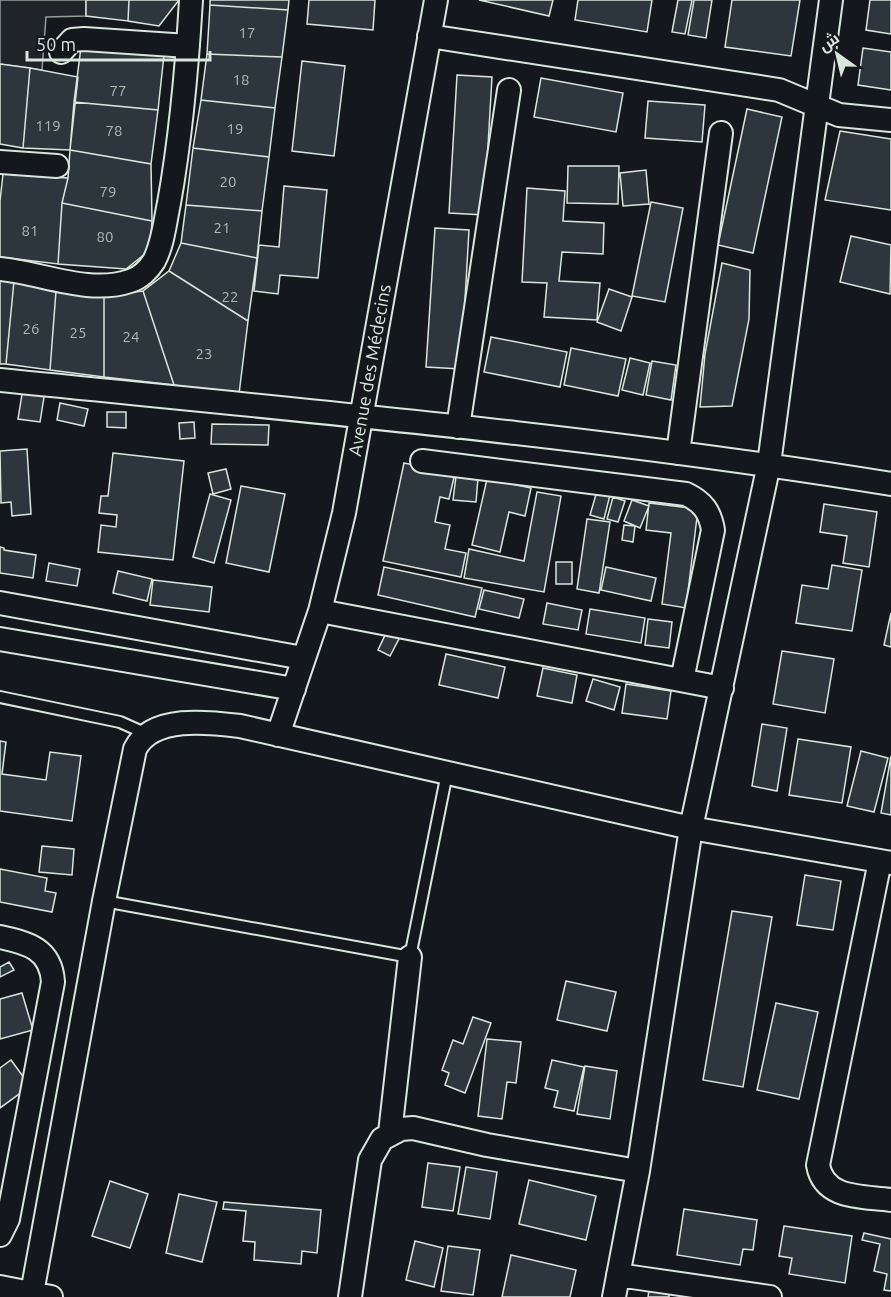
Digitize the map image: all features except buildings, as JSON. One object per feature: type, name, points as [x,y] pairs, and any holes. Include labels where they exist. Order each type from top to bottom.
[{"type":"street","points":[[0,269],[78,283],[106,285],[130,281],[149,268],[155,259],[169,202],[188,46],[191,0]]},
{"type":"street","name":"Avenue des Médecins","points":[[278,735],[320,611],[344,513],[436,0]]},
{"type":"street","points":[[770,1297],[616,1286],[638,1171],[691,828],[768,464],[819,106],[831,0]]},
{"type":"street","points":[[429,36],[779,90],[839,115],[891,120]]},
{"type":"street","points":[[61,52],[72,40],[84,39],[188,46]]},
{"type":"street","points":[[458,428],[509,90]]},
{"type":"street","points":[[678,453],[720,133]]},
{"type":"street","points":[[0,162],[57,166]]},
{"type":"street","points":[[0,380],[360,416],[678,453],[768,464],[891,484]]},
{"type":"street","points":[[422,461],[686,494],[702,504],[708,512],[713,530],[682,680]]},
{"type":"street","points":[[0,603],[303,658]]},
{"type":"street","points":[[320,611],[722,688]]},
{"type":"street","points":[[0,639],[294,689]]},
{"type":"street","points":[[0,1287],[42,1295],[104,901],[135,749],[147,734],[165,726],[217,723],[691,828],[885,862],[818,1165],[824,1182],[831,1189],[840,1193],[891,1200]]},
{"type":"street","points":[[0,937],[22,941],[38,949],[50,963],[53,982],[8,1219],[0,1235]]},
{"type":"street","points":[[390,1133],[410,957]]},
{"type":"street","points":[[350,1297],[370,1160],[376,1146],[390,1133],[413,1128],[638,1171]]},
{"type":"lane","points":[[0,697],[112,720],[147,734]]},
{"type":"lane","points":[[104,901],[410,957],[447,773]]},
{"type":"shaded area","points":[[0,0],[86,0],[86,16],[46,17],[42,70],[0,64]]}]
